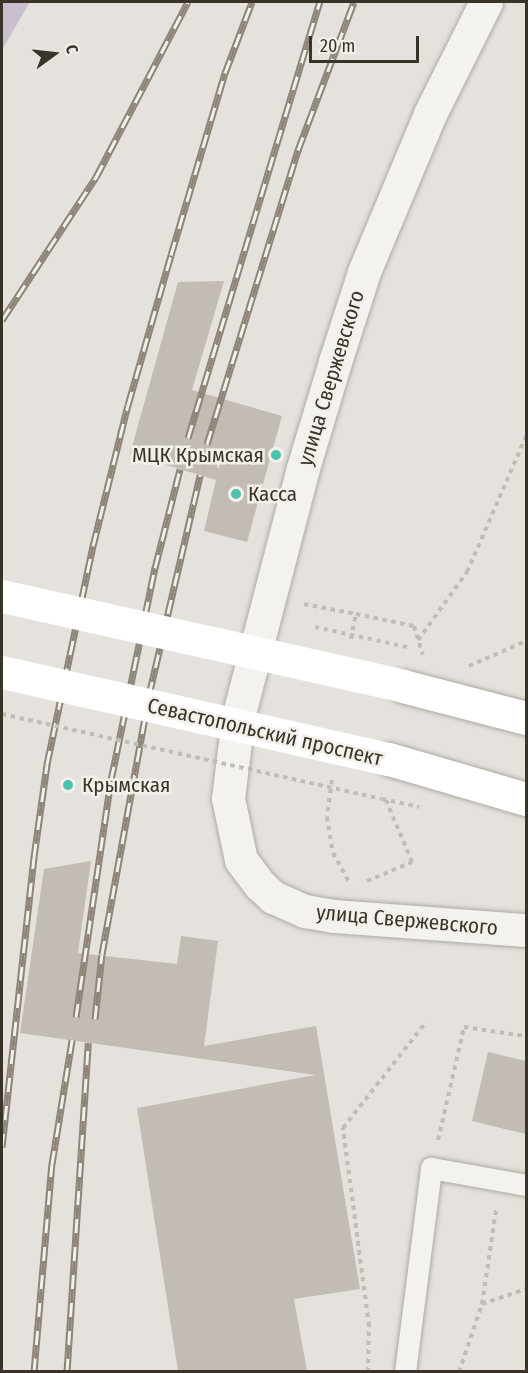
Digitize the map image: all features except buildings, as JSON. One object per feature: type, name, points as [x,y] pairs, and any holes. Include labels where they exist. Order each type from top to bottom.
[{"type":"main road","points":[[2,596],[403,686],[526,718]]},
{"type":"main road","name":"Севастопольский проспект","points":[[2,672],[389,759],[526,799]]},
{"type":"street","name":"улица Свержевского","points":[[486,2],[430,114],[364,272],[303,468],[238,718],[228,798],[241,860],[260,885],[284,902],[305,911],[334,916],[526,930]]},
{"type":"lane","points":[[405,1371],[431,1168],[526,1185]]},
{"type":"path","points":[[418,640],[467,572],[526,436]]},
{"type":"path","points":[[304,604],[414,626],[425,662]]},
{"type":"path","points":[[349,649],[356,614]]},
{"type":"path","points":[[465,668],[526,641]]},
{"type":"path","points":[[2,714],[384,800],[412,862],[363,883]]},
{"type":"path","points":[[332,782],[327,817],[333,853],[341,872],[353,887]]},
{"type":"path","points":[[368,1371],[369,1326],[343,1128],[426,1022]]},
{"type":"path","points":[[431,1168],[464,1027],[526,1036]]},
{"type":"path","points":[[459,1371],[482,1304],[501,1180]]},
{"type":"path","points":[[482,1304],[526,1289]]},
{"type":"shaded area","points":[[2,2],[30,2],[2,50]]},
{"type":"railway","points":[[2,320],[96,177],[188,2]]},
{"type":"railway","points":[[2,1147],[34,857],[47,764],[93,546],[128,405],[171,255],[225,73],[252,2]]},
{"type":"railway","points":[[188,438],[320,2]]},
{"type":"railway","points":[[207,444],[298,150],[354,2]]},
{"type":"railway","points":[[76,1017],[111,780],[155,568],[180,469]]},
{"type":"railway","points":[[95,1019],[102,954],[149,695],[200,475]]},
{"type":"railway","points":[[34,1372],[52,1164],[72,1040]]},
{"type":"railway","points":[[67,1372],[88,1043]]},
{"type":"place","name":"МЦК Крымская","points":[[276,455]]},
{"type":"place","name":"Касса","points":[[236,494]]},
{"type":"place","name":"Крымская","points":[[68,785]]}]
